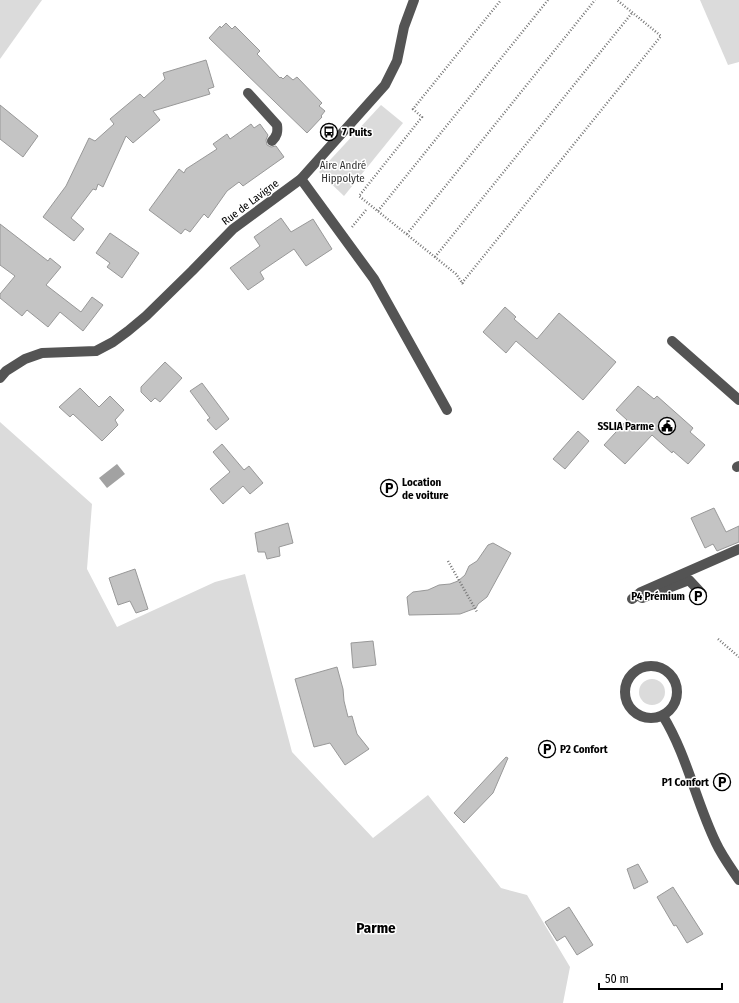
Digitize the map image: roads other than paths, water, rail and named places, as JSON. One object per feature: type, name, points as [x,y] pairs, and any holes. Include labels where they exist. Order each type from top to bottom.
[{"type":"street","name":"Rue de Lavigne","points":[[0,378],[6,371],[24,359],[42,353],[96,351],[113,342],[128,332],[151,311],[232,229],[301,179],[384,85],[397,61],[404,27],[414,0]]},
{"type":"street","points":[[248,93],[277,125],[278,131],[276,137],[272,141]]},
{"type":"street","points":[[301,179],[374,279],[447,410]]},
{"type":"street","points":[[672,341],[739,400]]},
{"type":"street","points":[[702,594],[689,580],[643,598],[632,600],[641,592],[739,549]]},
{"type":"street","points":[[645,667],[658,667],[669,673],[674,679],[678,692],[674,706],[663,716],[649,718],[642,716],[631,708],[627,701],[625,693],[626,684],[630,677],[639,669],[645,667]]},
{"type":"street","points":[[663,716],[684,759],[716,844],[739,880]]},
{"type":"place","name":"7 Puits","points":[[329,132]]},
{"type":"place","name":"SSLIA Parme","points":[[667,426]]},
{"type":"place","name":"Location de voiture","points":[[389,488]]},
{"type":"place","name":"P4 Prémium","points":[[698,596]]},
{"type":"place","name":"P2 Confort","points":[[547,749]]},
{"type":"place","name":"P1 Confort","points":[[722,782]]},
{"type":"district","name":"Parme","points":[[376,928]]},
{"type":"park label","name":"Aire André Hippolyte","points":[[343,171]]}]
